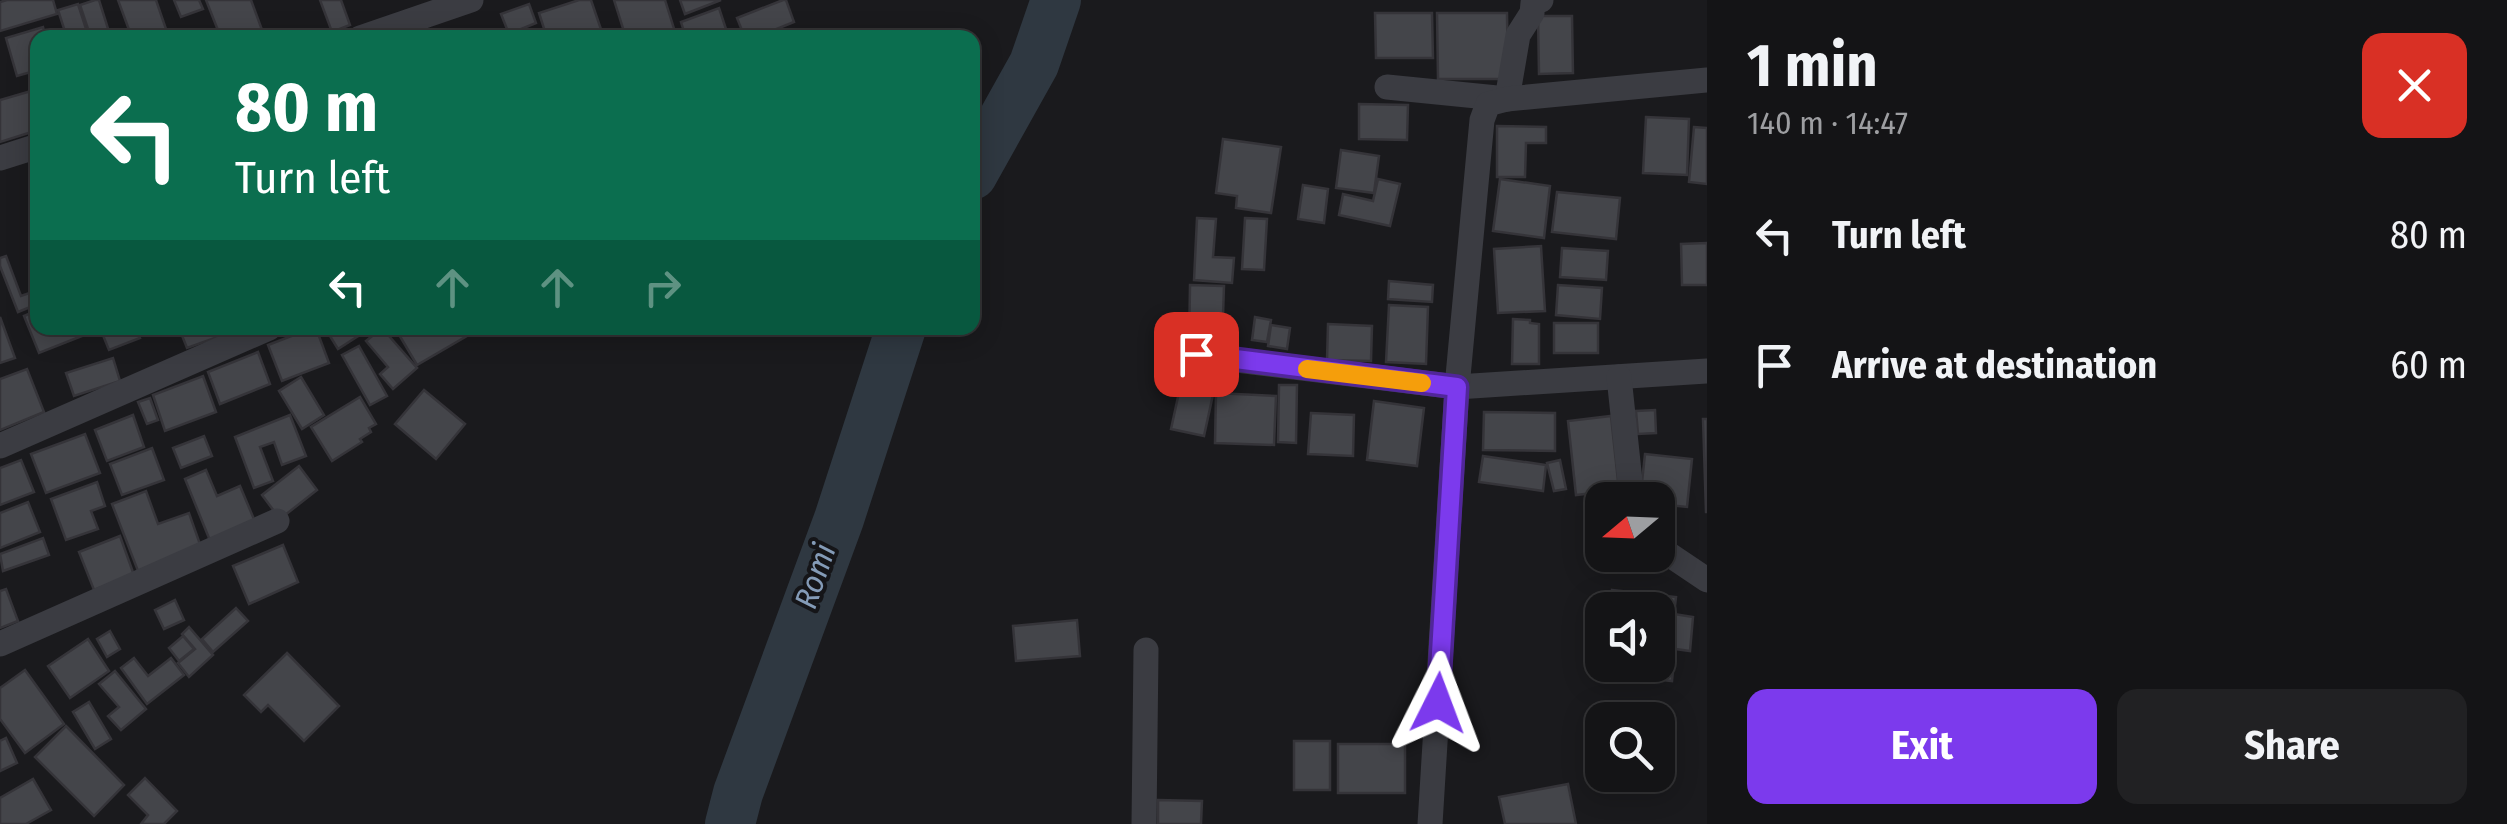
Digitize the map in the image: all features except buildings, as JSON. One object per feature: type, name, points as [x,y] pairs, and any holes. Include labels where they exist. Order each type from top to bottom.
[{"type":"street","points":[[384,30],[472,0]]},
{"type":"street","points":[[1507,99],[1518,35],[1535,1]]},
{"type":"street","points":[[1430,824],[1457,387],[1482,120],[1488,104],[1507,99],[1707,80]]},
{"type":"street","points":[[1386,87],[1507,99]]},
{"type":"street","points":[[0,158],[30,149]]},
{"type":"street","points":[[0,446],[252,335]]},
{"type":"street","points":[[1196,354],[1457,387],[1707,372]]},
{"type":"street","points":[[1619,377],[1630,482]]},
{"type":"street","points":[[0,644],[277,521]]},
{"type":"street","points":[[1675,558],[1707,580]]},
{"type":"street","points":[[1144,824],[1146,650]]},
{"type":"waterway","name":"Romi","points":[[980,161],[1034,64],[1056,0]]},
{"type":"waterway","name":"Romi","points":[[730,824],[839,519],[899,335]]},
{"type":"slow traffic","points":[[1307,369],[1422,383]]},
{"type":"route","points":[[1196,354],[1457,387],[1438,703]]}]
